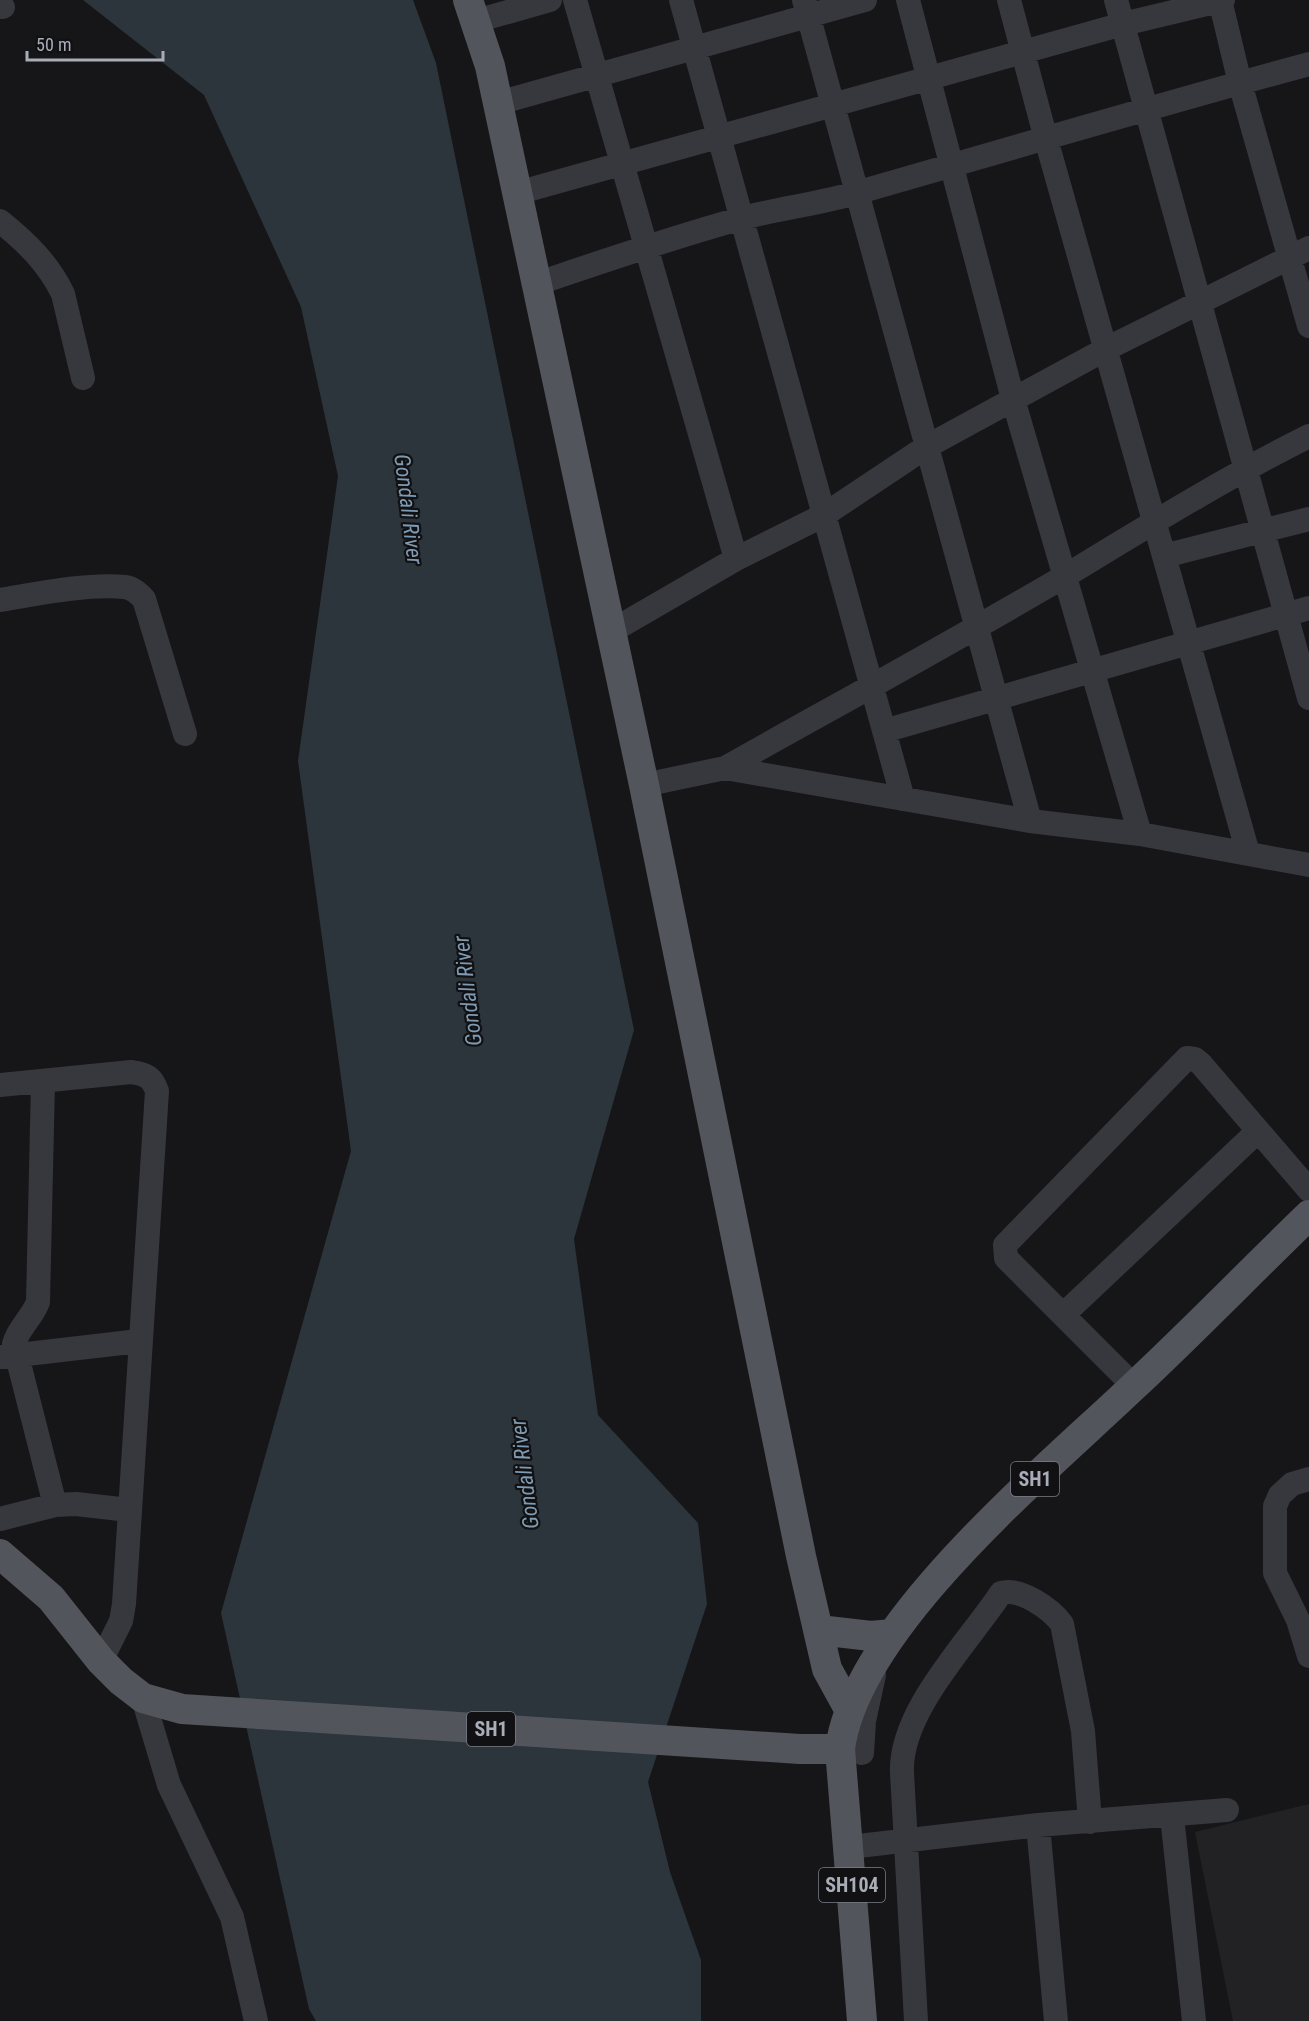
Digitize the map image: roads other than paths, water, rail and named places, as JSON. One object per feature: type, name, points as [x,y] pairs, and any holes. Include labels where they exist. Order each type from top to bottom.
[{"type":"main road","points":[[472,10],[498,103],[609,632],[644,785],[801,1557],[826,1669],[849,1709]]},
{"type":"main road","name":"SH1","points":[[0,1554],[51,1598],[101,1661],[143,1698],[182,1709],[851,1751],[849,1709],[892,1634],[941,1574],[1020,1493],[1134,1386],[1309,1215]]},
{"type":"main road","points":[[819,1630],[871,1636],[892,1634]]},
{"type":"main road","name":"SH104","points":[[851,1751],[850,1847],[862,2021]]},
{"type":"street","points":[[472,10],[550,0]]},
{"type":"street","points":[[575,0],[620,164],[735,559]]},
{"type":"street","points":[[681,0],[903,799]]},
{"type":"street","points":[[498,103],[695,47],[806,9],[865,0]]},
{"type":"street","points":[[908,0],[1013,399],[1140,834]]},
{"type":"street","points":[[1009,0],[1046,139],[1248,853]]},
{"type":"street","points":[[1116,0],[1247,467],[1309,698]]},
{"type":"street","points":[[517,193],[1123,24],[1221,0],[1240,83],[1300,253],[1309,326]]},
{"type":"street","points":[[806,9],[1030,821]]},
{"type":"street","points":[[536,284],[645,247],[742,219],[857,193],[951,163],[1046,139],[1309,64]]},
{"type":"street","points":[[0,221],[38,253],[58,284],[63,294],[83,378]]},
{"type":"street","points":[[609,632],[735,559],[824,515],[926,447],[1013,399],[1106,349],[1300,253]]},
{"type":"street","points":[[644,785],[725,768],[975,628],[1247,467],[1309,436]]},
{"type":"street","points":[[1164,556],[1309,519]]},
{"type":"street","points":[[0,600],[64,590],[124,587],[136,591],[144,599],[185,734]]},
{"type":"street","points":[[884,731],[1309,609]]},
{"type":"street","points":[[725,768],[1030,821],[1140,834],[1309,865]]},
{"type":"street","points":[[1134,1386],[1006,1258],[1005,1245],[1187,1058],[1201,1064],[1309,1190]]},
{"type":"street","points":[[0,1085],[132,1071],[144,1073],[153,1080],[157,1091],[121,1621],[101,1661]]},
{"type":"street","points":[[43,1082],[38,1302],[34,1314],[16,1336],[8,1356],[55,1505]]},
{"type":"street","points":[[1063,1315],[1258,1131]]},
{"type":"street","points":[[8,1356],[139,1341]]},
{"type":"street","points":[[1309,1479],[1292,1484],[1280,1496],[1275,1506],[1275,1573],[1298,1620],[1309,1656]]},
{"type":"street","points":[[0,1519],[55,1505],[76,1504],[129,1510]]},
{"type":"street","points":[[916,2021],[901,1760],[910,1726],[926,1697],[1001,1593],[1009,1591],[1019,1593],[1057,1617],[1062,1624],[1083,1731],[1090,1822]]},
{"type":"street","points":[[873,1664],[874,1680],[864,1720],[851,1751],[901,1760]]},
{"type":"street","points":[[143,1698],[169,1785],[232,1917],[256,2021]]},
{"type":"street","points":[[850,1847],[1038,1825],[1227,1810]]},
{"type":"street","points":[[1172,1816],[1194,2021]]},
{"type":"street","points":[[1038,1825],[1056,2021]]},
{"type":"water","name":"Gondali River","points":[[83,0],[413,0],[436,63],[634,1030],[574,1239],[598,1415],[698,1523],[707,1604],[648,1782],[670,1872],[701,1960],[701,2021],[316,2021],[309,2009],[221,1613],[351,1151],[298,761],[338,476],[301,307],[204,95]]}]
